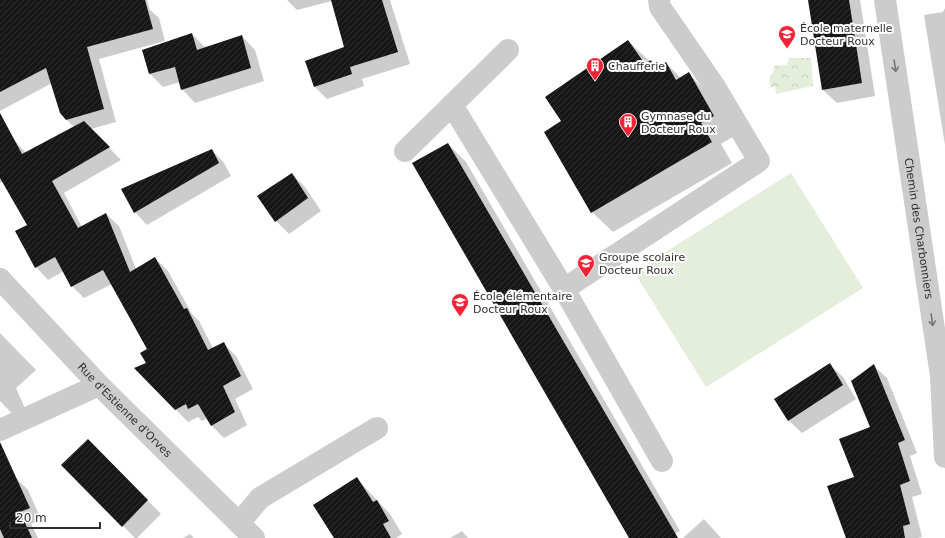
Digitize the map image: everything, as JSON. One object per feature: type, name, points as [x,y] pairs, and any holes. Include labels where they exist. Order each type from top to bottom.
[{"type":"street","points":[[564,289],[759,161],[715,87],[660,6],[658,0]]},
{"type":"street","name":"Chemin des Charbonniers","points":[[885,0],[941,376],[945,457]]},
{"type":"street","points":[[405,151],[508,50]]},
{"type":"street","points":[[452,105],[564,289],[662,462]]},
{"type":"street","name":"Rue d'Estienne d'Orves","points":[[0,279],[99,385],[246,531]]},
{"type":"street","points":[[0,430],[99,385]]},
{"type":"street","points":[[246,531],[260,498],[378,428]]},
{"type":"green space","points":[[789,58],[811,58],[813,86],[776,94],[775,86],[770,88],[770,75],[773,73],[774,66],[787,65]]},
{"type":"green space","points":[[791,173],[863,288],[706,387],[634,272]]},
{"type":"building","points":[[0,0],[145,0],[153,29],[87,47],[104,109],[66,120],[60,113],[46,68],[0,92]]},
{"type":"building","points":[[331,0],[382,0],[398,52],[350,67],[352,74],[314,87],[305,61],[344,47]]},
{"type":"building","name":"École maternelle Docteur Roux","points":[[808,0],[849,0],[862,83],[822,90]]},
{"type":"building","points":[[192,33],[197,50],[242,35],[251,68],[181,90],[175,67],[149,74],[142,50]]},
{"type":"building","name":"Gymnase du Docteur Roux","points":[[628,40],[645,64],[651,60],[655,68],[666,62],[676,80],[689,72],[714,116],[701,123],[712,142],[591,213],[544,132],[561,121],[545,97]]},
{"type":"building","points":[[0,113],[22,154],[84,121],[110,147],[52,181],[78,228],[106,213],[130,272],[155,257],[184,309],[187,308],[208,350],[224,342],[241,376],[223,386],[235,412],[211,426],[198,404],[188,409],[186,404],[175,410],[134,368],[146,363],[140,353],[147,349],[103,270],[71,287],[55,257],[35,268],[15,231],[27,225],[0,178]]},
{"type":"building","name":"École élémentaire Docteur Roux","points":[[448,143],[678,538],[629,538],[412,163]]},
{"type":"building","points":[[212,149],[219,163],[134,213],[121,189]]},
{"type":"building","points":[[292,173],[308,198],[275,222],[257,196]]},
{"type":"building","points":[[830,363],[843,385],[788,421],[774,399]]},
{"type":"building","points":[[874,364],[905,440],[898,443],[910,481],[900,485],[910,524],[903,526],[905,538],[846,538],[827,486],[854,477],[839,439],[870,427],[851,381]]},
{"type":"building","points":[[88,439],[148,500],[122,527],[61,465]]},
{"type":"building","points":[[0,442],[30,508],[20,512],[32,538],[4,538],[0,529]]},
{"type":"building","points":[[357,477],[373,502],[377,500],[389,521],[383,524],[391,538],[334,538],[313,505]]},
{"type":"place","name":"École maternelle Docteur Roux","points":[[787,49]]},
{"type":"place","name":"Chaufferie","points":[[595,81]]},
{"type":"place","name":"Gymnase du Docteur Roux","points":[[628,137]]},
{"type":"place","name":"Groupe scolaire Docteur Roux","points":[[586,278]]},
{"type":"place","name":"École élémentaire Docteur Roux","points":[[460,317]]}]
